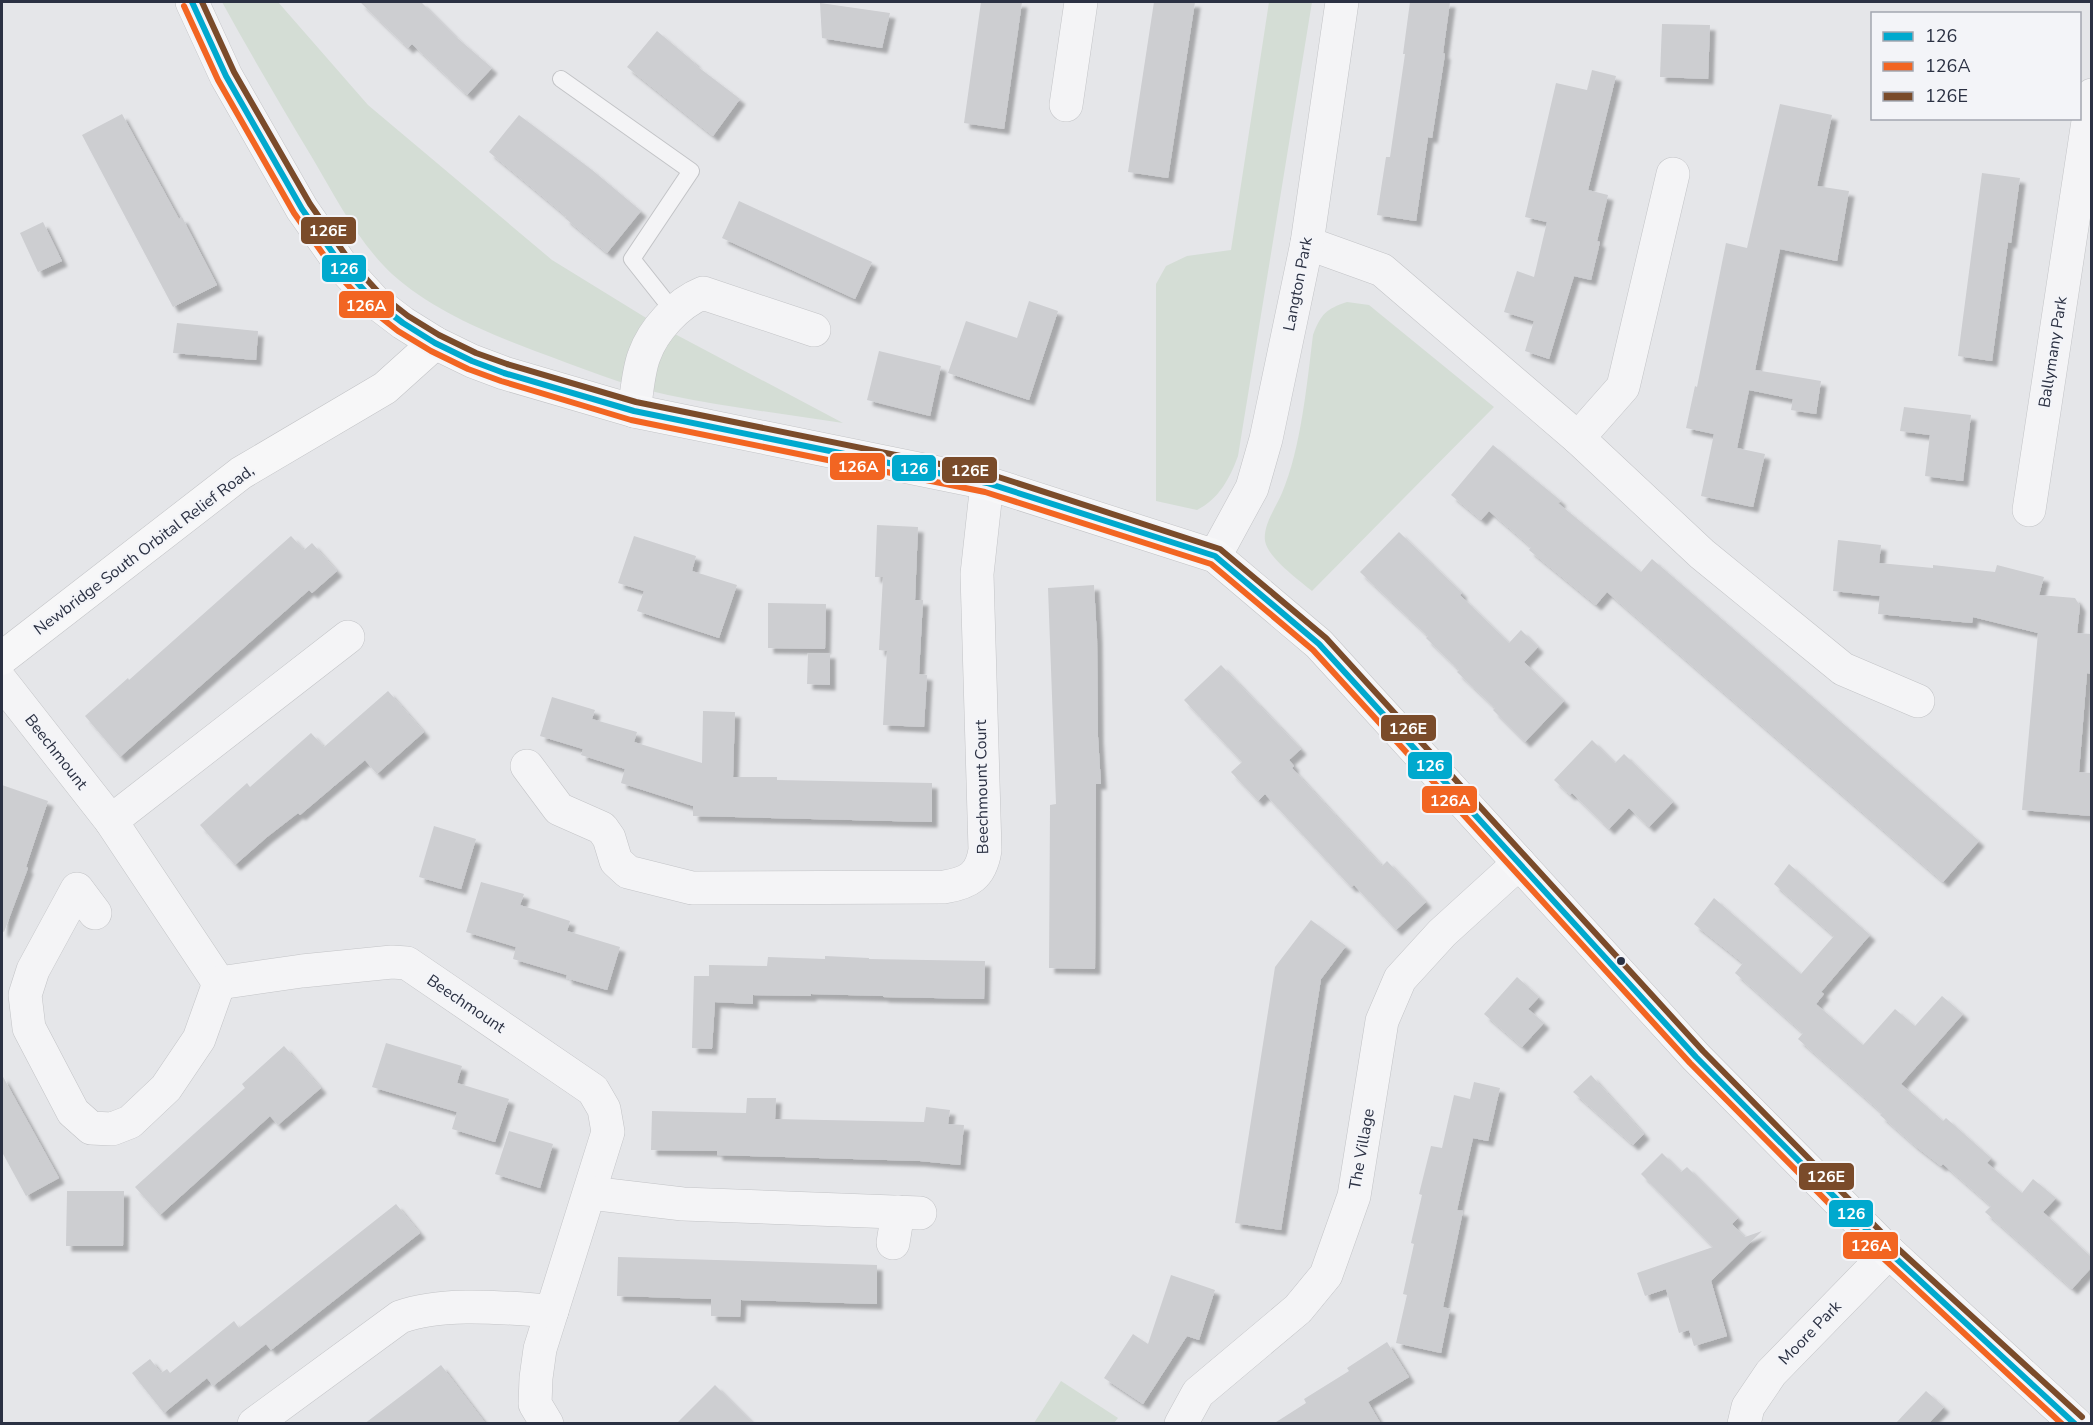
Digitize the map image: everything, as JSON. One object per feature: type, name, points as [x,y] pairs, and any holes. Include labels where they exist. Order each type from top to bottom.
[{"type":"street","points":[[192,2],[226,76],[303,209],[342,266],[374,301],[435,343],[504,373],[634,411],[987,483],[1215,556],[1319,644],[1696,1057],[1889,1252],[2076,1424]]},
{"type":"street","points":[[1066,105],[1081,2]]},
{"type":"street","name":"Langton Park","points":[[1215,556],[1252,488],[1280,377],[1307,243],[1342,2]]},
{"type":"street","name":"Ballymany Park","points":[[2029,510],[2085,196],[2091,95]]},
{"type":"street","points":[[1578,438],[1623,387],[1673,174]]},
{"type":"street","points":[[1307,243],[1382,270],[1578,438],[1702,554],[1843,669],[1918,701]]},
{"type":"street","points":[[634,411],[644,356],[663,323],[688,299],[703,293],[814,330]]},
{"type":"street","name":"Newbridge South Orbital Relief Road,","points":[[2,658],[242,473],[385,388],[435,343]]},
{"type":"street","name":"Beechmount Court","points":[[527,766],[560,809],[602,828],[609,838],[616,861],[628,872],[692,888],[944,887],[961,884],[977,873],[983,862],[985,850],[977,574],[987,483]]},
{"type":"street","points":[[111,821],[348,637]]},
{"type":"street","name":"Beechmount","points":[[2,682],[111,821],[219,983],[302,971],[392,962],[407,963],[593,1090],[604,1109],[608,1132],[540,1349],[535,1404],[547,1424]]},
{"type":"street","name":"The Village","points":[[1181,1424],[1198,1393],[1298,1308],[1326,1275],[1354,1196],[1382,1021],[1400,979],[1442,933],[1519,863]]},
{"type":"street","points":[[95,912],[77,889],[33,970],[25,995],[29,1028],[73,1112],[91,1128],[112,1129],[130,1122],[166,1088],[199,1039],[219,983]]},
{"type":"street","points":[[590,1193],[683,1204],[904,1223]]},
{"type":"street","name":"Moore Park","points":[[1744,1424],[1748,1407],[1771,1373],[1889,1252]]},
{"type":"street","points":[[254,1424],[400,1317],[410,1313],[419,1310],[485,1307],[552,1311]]},
{"type":"lane","points":[[561,79],[691,171],[632,259],[674,312]]},
{"type":"shaded area","points":[[222,2],[278,2],[368,105],[552,260],[656,324],[843,423],[712,403],[634,386],[497,336],[424,299],[392,274],[358,234]]},
{"type":"shaded area","points":[[1269,2],[1312,2],[1238,456],[1218,494],[1197,510],[1156,501],[1156,284],[1166,266],[1187,256],[1231,250]]},
{"type":"shaded area","points":[[1347,302],[1369,305],[1494,407],[1312,591],[1272,554],[1267,548],[1265,535],[1268,522],[1289,476],[1294,456],[1313,335],[1325,313]]},
{"type":"shaded area","points":[[1061,1381],[1118,1418],[1114,1423],[1034,1423]]},
{"type":"building","points":[[360,2],[421,2],[456,37],[492,68],[467,95],[412,44],[408,48]]},
{"type":"building","points":[[981,2],[1022,2],[1004,129],[964,123]]},
{"type":"building","points":[[1154,2],[1195,2],[1168,178],[1128,172]]},
{"type":"building","points":[[1410,2],[1450,2],[1443,53],[1445,54],[1432,138],[1428,137],[1416,221],[1377,215],[1386,157],[1390,157]]},
{"type":"building","points":[[820,3],[890,13],[882,48],[822,38]]},
{"type":"building","points":[[1662,24],[1710,25],[1708,79],[1660,77]]},
{"type":"building","points":[[657,31],[694,64],[740,99],[713,136],[627,67]]},
{"type":"building","points":[[1592,70],[1616,76],[1588,190],[1608,195],[1591,280],[1574,276],[1549,359],[1525,351],[1534,321],[1504,312],[1517,271],[1534,277],[1547,222],[1525,217],[1556,83],[1587,90]]},
{"type":"building","points":[[1780,104],[1832,115],[1817,186],[1849,191],[1837,261],[1780,249],[1755,370],[1821,381],[1816,414],[1791,410],[1793,399],[1749,390],[1737,448],[1765,454],[1753,507],[1701,496],[1714,434],[1686,428],[1695,386],[1697,387],[1726,243],[1747,248]]},
{"type":"building","points":[[122,114],[179,219],[182,217],[217,285],[173,307],[82,135]]},
{"type":"building","points":[[519,115],[592,170],[641,211],[607,253],[489,152]]},
{"type":"building","points":[[1982,173],[2020,178],[2011,243],[2008,242],[1992,361],[1958,356]]},
{"type":"building","points":[[739,201],[872,262],[855,299],[722,238]]},
{"type":"building","points":[[43,222],[62,261],[38,272],[20,233]]},
{"type":"building","points":[[1029,301],[1058,311],[1029,400],[948,373],[966,321],[1017,338]]},
{"type":"building","points":[[177,323],[258,331],[256,360],[173,353]]},
{"type":"building","points":[[879,351],[941,366],[930,416],[867,400]]},
{"type":"building","points":[[1904,407],[1971,415],[1963,481],[1925,476],[1930,435],[1900,431]]},
{"type":"building","points":[[1493,445],[1641,572],[1652,559],[1979,841],[1943,882],[1607,592],[1596,605],[1529,550],[1531,547],[1489,511],[1481,520],[1451,495]]},
{"type":"building","points":[[877,525],[918,527],[915,600],[923,600],[919,674],[927,675],[924,727],[883,725],[887,651],[879,650],[883,577],[875,577]]},
{"type":"building","points":[[1399,532],[1462,593],[1460,595],[1509,643],[1521,630],[1538,647],[1524,662],[1564,701],[1525,742],[1493,710],[1495,708],[1457,672],[1459,670],[1426,638],[1428,636],[1360,572]]},
{"type":"building","points":[[291,536],[304,550],[312,543],[337,571],[312,593],[309,590],[120,757],[85,716],[128,678],[129,680]]},
{"type":"building","points":[[634,536],[696,556],[692,571],[737,585],[719,638],[637,611],[644,591],[618,583]]},
{"type":"building","points":[[1838,540],[1881,545],[1879,563],[1933,568],[1933,565],[1995,572],[1997,565],[2044,577],[2039,595],[2075,598],[2080,606],[2077,633],[2091,634],[2091,674],[2087,673],[2079,772],[2091,773],[2091,816],[2022,810],[2038,633],[1973,617],[1972,623],[1878,614],[1880,596],[1833,591]]},
{"type":"building","points":[[1094,585],[1101,784],[1096,784],[1095,969],[1049,968],[1050,805],[1056,804],[1048,588]]},
{"type":"building","points":[[768,603],[826,604],[825,649],[768,648]]},
{"type":"building","points":[[808,653],[830,653],[830,685],[807,684]]},
{"type":"building","points":[[1221,665],[1301,749],[1289,760],[1294,766],[1292,768],[1382,866],[1387,861],[1426,902],[1396,930],[1354,885],[1351,887],[1265,794],[1258,801],[1231,772],[1242,762],[1184,700]]},
{"type":"building","points":[[388,691],[424,732],[377,774],[365,760],[300,815],[298,813],[235,865],[200,825],[247,783],[250,787],[311,733],[324,747]]},
{"type":"building","points":[[552,697],[595,710],[592,719],[637,732],[634,742],[702,763],[703,711],[735,712],[733,777],[932,783],[932,822],[693,816],[693,806],[621,783],[625,769],[581,755],[583,749],[540,736]]},
{"type":"building","points":[[1592,740],[1615,763],[1624,754],[1673,802],[1649,827],[1629,808],[1609,829],[1572,793],[1570,795],[1554,780]]},
{"type":"building","points":[[2,785],[48,801],[26,867],[28,868],[4,932],[2,931]]},
{"type":"building","points":[[434,826],[476,839],[461,889],[419,877]]},
{"type":"building","points":[[1789,864],[1870,935],[1821,992],[1824,994],[1816,1004],[1863,1045],[1895,1009],[1915,1026],[1942,996],[1963,1014],[1901,1084],[1943,1121],[1946,1118],[1991,1158],[1987,1163],[2022,1193],[2033,1179],[2056,1198],[2043,1212],[2091,1257],[2091,1268],[2072,1289],[1985,1212],[1991,1206],[1943,1164],[1941,1166],[1914,1145],[1880,1115],[1882,1113],[1798,1039],[1803,1033],[1735,973],[1743,963],[1694,924],[1714,898],[1801,974],[1834,936],[1774,884]]},
{"type":"building","points":[[481,882],[524,894],[520,905],[570,921],[567,931],[620,947],[607,990],[513,959],[516,947],[466,932]]},
{"type":"building","points":[[1311,920],[1346,946],[1321,979],[1281,1230],[1235,1223],[1275,967]]},
{"type":"building","points":[[825,956],[985,961],[984,999],[811,994],[811,996],[753,995],[753,1004],[715,1002],[712,1049],[692,1048],[694,976],[709,976],[709,965],[767,966],[768,957],[825,959]]},
{"type":"building","points":[[1517,977],[1539,997],[1528,1009],[1544,1023],[1522,1047],[1484,1014]]},
{"type":"building","points":[[386,1043],[462,1066],[457,1083],[509,1099],[495,1142],[452,1129],[457,1112],[372,1087]]},
{"type":"building","points":[[284,1046],[321,1088],[278,1125],[270,1116],[160,1215],[135,1187],[245,1088],[242,1084]]},
{"type":"building","points":[[2,1075],[59,1178],[26,1196],[2,1152]]},
{"type":"building","points":[[1591,1075],[1644,1134],[1633,1145],[1573,1092]]},
{"type":"building","points":[[1474,1082],[1500,1088],[1488,1141],[1473,1138],[1457,1210],[1463,1211],[1443,1307],[1450,1309],[1441,1353],[1396,1343],[1407,1295],[1403,1294],[1422,1195],[1419,1194],[1431,1146],[1442,1148],[1454,1095],[1470,1099]]},
{"type":"building","points":[[747,1098],[776,1098],[775,1119],[924,1122],[926,1107],[950,1110],[948,1124],[964,1125],[960,1165],[920,1161],[717,1155],[717,1151],[651,1150],[652,1111],[746,1113]]},
{"type":"building","points":[[509,1131],[553,1144],[540,1188],[495,1174]]},
{"type":"building","points":[[1662,1153],[1681,1172],[1687,1167],[1738,1218],[1732,1224],[1745,1237],[1762,1231],[1711,1281],[1727,1336],[1694,1346],[1689,1330],[1679,1333],[1666,1289],[1645,1296],[1637,1273],[1713,1247],[1641,1174]]},
{"type":"building","points":[[67,1191],[124,1191],[123,1246],[66,1246]]},
{"type":"building","points":[[396,1204],[420,1233],[271,1350],[266,1344],[213,1386],[207,1378],[164,1413],[132,1373],[150,1359],[161,1373],[167,1369],[170,1373],[234,1321],[239,1328]]},
{"type":"building","points":[[618,1257],[877,1265],[877,1304],[741,1300],[740,1317],[711,1316],[711,1299],[617,1296]]},
{"type":"building","points":[[1171,1275],[1215,1290],[1199,1340],[1187,1336],[1143,1404],[1104,1378],[1133,1334],[1148,1344]]},
{"type":"building","points":[[1387,1342],[1409,1377],[1368,1402],[1381,1424],[1273,1424],[1306,1403],[1304,1399],[1349,1371],[1347,1368]]},
{"type":"building","points":[[441,1365],[486,1424],[364,1424],[418,1383]]},
{"type":"building","points":[[715,1385],[754,1424],[676,1424]]},
{"type":"building","points":[[1926,1391],[1944,1407],[1928,1424],[1895,1424]]},
{"type":"transit line","name":"126","points":[[192,2],[226,76],[302,209],[342,266],[374,301],[435,343],[504,373],[634,411],[987,483],[1215,556],[1319,644],[1696,1057],[1889,1252],[2075,1424]]},
{"type":"transit line","name":"126E","points":[[202,2],[234,72],[310,204],[349,260],[380,294],[408,316],[439,335],[476,353],[507,364],[636,402],[989,474],[1220,549],[1326,638],[1703,1051],[1895,1246],[2082,1417]]},
{"type":"transit line","name":"126A","points":[[184,6],[218,80],[294,213],[335,271],[369,308],[398,331],[431,351],[468,369],[501,381],[631,420],[985,492],[1211,564],[1313,650],[1690,1063],[1883,1258],[2062,1424]]}]
